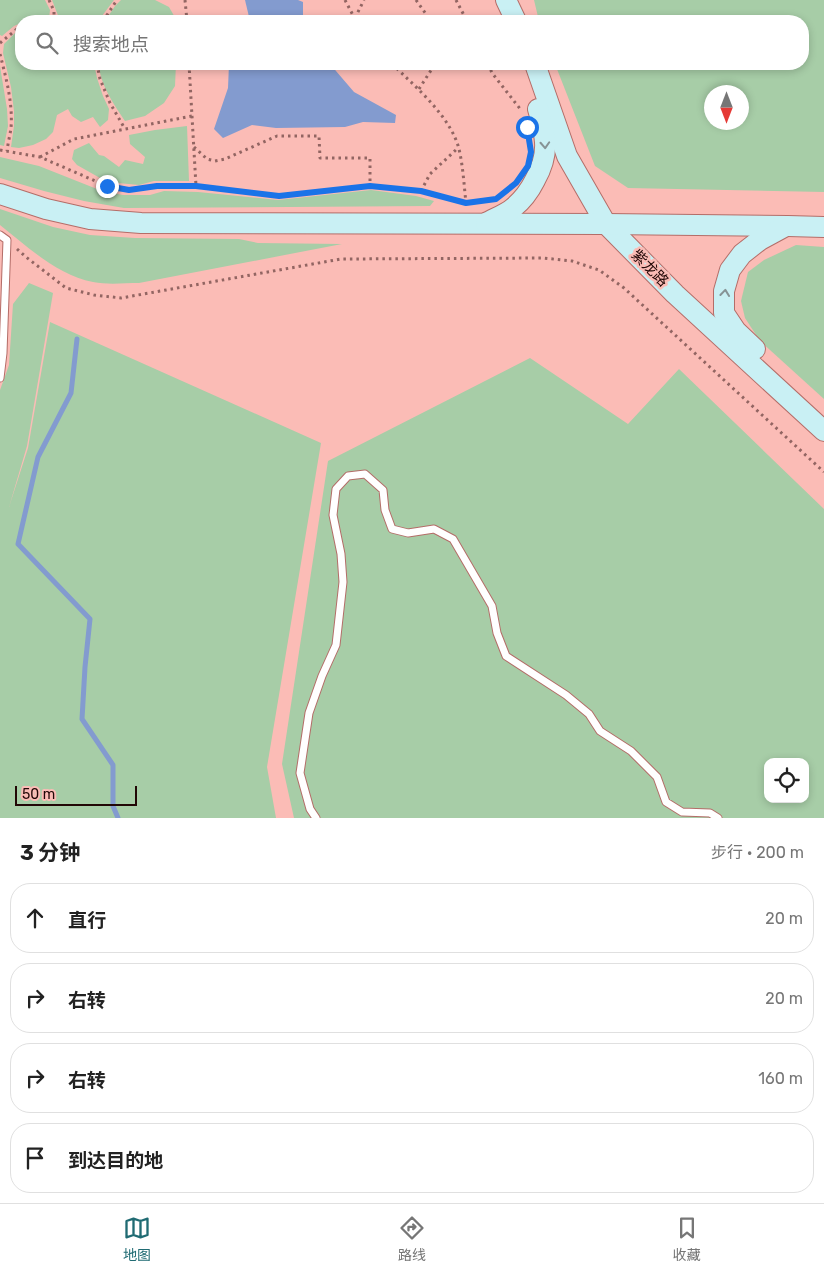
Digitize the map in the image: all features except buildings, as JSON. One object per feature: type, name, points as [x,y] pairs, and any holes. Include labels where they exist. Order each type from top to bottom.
[{"type":"street","points":[[476,223],[514,208],[530,191],[541,170],[546,154],[544,130],[527,70]]},
{"type":"street","name":"紫龙路","points":[[536,70],[566,156],[606,224],[675,294],[824,431]]},
{"type":"street","points":[[0,194],[46,209],[90,219],[141,223],[476,223],[824,227]]},
{"type":"street","points":[[788,226],[760,240],[742,254],[730,270],[724,291],[724,313],[736,331],[792,382],[824,426]]},
{"type":"lane","points":[[0,378],[4,353],[3,238]]},
{"type":"lane","points":[[316,818],[310,809],[300,773],[309,713],[322,676],[336,646],[343,582],[341,554],[333,515],[336,489],[348,476],[365,474],[383,490],[385,510],[392,529],[408,532],[434,529],[453,539],[492,606],[497,633],[506,656],[566,695],[589,714],[600,732],[631,751],[657,778],[666,802],[682,812],[710,813],[718,818]]},
{"type":"path","points":[[49,0],[54,15]]},
{"type":"path","points":[[107,15],[117,0]]},
{"type":"path","points":[[185,0],[186,15]]},
{"type":"path","points":[[345,0],[352,15]]},
{"type":"path","points":[[357,15],[364,0]]},
{"type":"path","points":[[416,0],[427,15]]},
{"type":"path","points":[[456,0],[464,15]]},
{"type":"path","points":[[0,43],[15,31]]},
{"type":"path","points":[[0,54],[11,111],[11,127],[7,151]]},
{"type":"path","points":[[98,70],[110,103],[125,129]]},
{"type":"path","points":[[189,70],[196,186]]},
{"type":"path","points":[[398,70],[419,89],[449,125],[459,147],[466,203],[476,223]]},
{"type":"path","points":[[419,89],[431,70]]},
{"type":"path","points":[[491,70],[520,108],[522,114]]},
{"type":"path","points":[[40,158],[74,140],[192,116]]},
{"type":"path","points":[[194,147],[207,159],[215,161],[224,159],[277,136],[320,136],[320,158],[370,158],[370,186]]},
{"type":"path","points":[[421,191],[430,174],[459,147]]},
{"type":"path","points":[[0,150],[40,158],[107,186],[129,190],[157,186],[196,186],[279,196],[370,186],[421,191],[466,203],[496,199]]},
{"type":"path","points":[[3,238],[66,288],[94,296],[121,298],[341,259],[543,258],[572,261],[598,270],[624,288],[824,472]]},
{"type":"green space","points":[[0,0],[45,0],[50,10],[49,15],[15,15],[15,26],[2,36],[0,35]]},
{"type":"green space","points":[[52,0],[114,0],[103,15],[58,15]]},
{"type":"green space","points":[[121,0],[155,0],[169,7],[174,15],[109,15]]},
{"type":"green space","points":[[534,0],[824,0],[824,192],[628,188],[595,166],[557,70],[809,70],[809,15],[538,15]]},
{"type":"green space","points":[[15,33],[15,70],[95,70],[109,109],[108,120],[100,127],[93,117],[81,122],[72,116],[68,109],[57,115],[53,132],[46,139],[33,145],[19,148],[11,147],[14,111],[11,87],[3,53],[4,44]]},
{"type":"green space","points":[[0,66],[8,126],[4,146],[0,145]]},
{"type":"green space","points":[[176,70],[175,86],[164,103],[145,116],[125,121],[112,101],[100,71]]},
{"type":"green space","points":[[187,126],[189,181],[154,181],[139,185],[118,183],[100,178],[77,165],[72,159],[74,150],[89,143],[99,155],[104,156],[119,167],[125,160],[143,164],[145,157],[130,144],[129,135]]},
{"type":"green space","points":[[0,157],[39,166],[102,191],[123,195],[150,195],[164,191],[198,192],[278,200],[371,190],[416,196],[434,201],[430,206],[124,208],[84,201],[0,178]]},
{"type":"green space","points":[[0,209],[53,227],[90,235],[135,238],[239,239],[258,243],[342,244],[139,283],[99,283],[67,273],[32,251],[0,225]]},
{"type":"green space","points":[[796,245],[824,247],[824,399],[760,341],[745,318],[741,301],[748,272],[764,260]]},
{"type":"green space","points":[[29,283],[53,293],[27,446],[9,507],[28,448],[50,322],[321,443],[267,767],[276,818],[0,818],[0,390],[9,365],[13,304]]},
{"type":"green space","points":[[530,358],[628,424],[679,369],[824,509],[824,818],[294,818],[282,764],[328,461]]},
{"type":"water","points":[[245,0],[298,0],[303,2],[303,15],[249,15]]},
{"type":"water","points":[[229,70],[335,70],[354,92],[396,115],[395,123],[363,122],[345,127],[276,128],[252,125],[223,138],[214,129],[228,88]]},
{"type":"waterway","points":[[77,339],[71,393],[38,457],[18,544],[90,619],[82,719],[113,765],[113,806],[118,818]]},
{"type":"route","points":[[107,186],[129,190],[157,186],[196,186],[279,196],[370,186],[421,191],[466,203],[496,199],[516,183],[528,166],[531,152],[527,127]]}]
